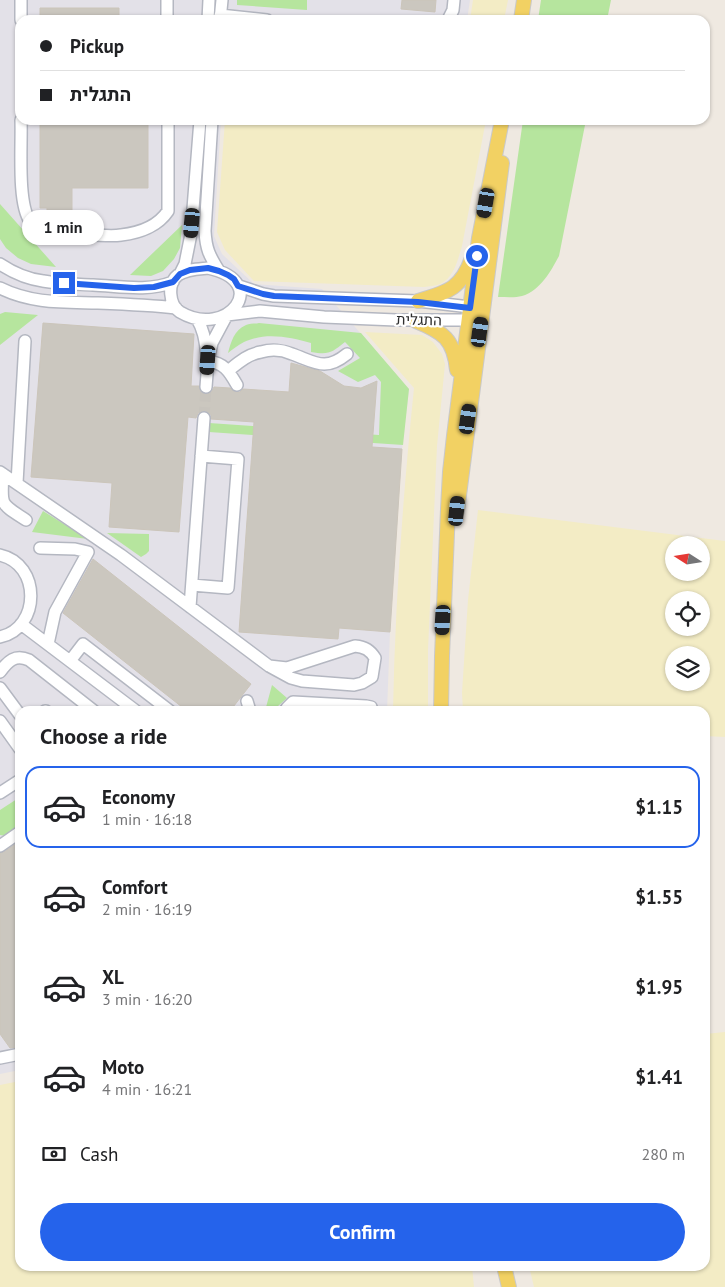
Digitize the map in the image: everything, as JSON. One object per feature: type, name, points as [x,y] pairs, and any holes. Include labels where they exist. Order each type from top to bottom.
[{"type":"main road","points":[[522,15],[524,0]]},
{"type":"main road","points":[[440,706],[450,472],[480,238],[501,125]]},
{"type":"main road","points":[[442,656],[459,489],[507,125]]},
{"type":"main road","points":[[418,302],[447,292],[458,283],[465,274],[480,238]]},
{"type":"main road","points":[[416,321],[439,331],[448,340],[454,351],[460,388]]},
{"type":"main road","points":[[505,1271],[509,1287]]},
{"type":"street","points":[[21,0],[21,15]]},
{"type":"street","points":[[167,0],[168,15]]},
{"type":"street","points":[[202,0],[209,0],[208,15]]},
{"type":"street","points":[[220,15],[222,0]]},
{"type":"street","points":[[450,15],[454,0]]},
{"type":"street","points":[[22,125],[22,193],[24,209],[30,221],[47,238],[82,235],[121,235],[145,230],[165,216],[168,211],[168,125]]},
{"type":"street","points":[[200,125],[191,234],[185,264],[171,288],[171,296],[173,304],[182,313],[197,318],[213,319],[227,315]]},
{"type":"street","points":[[212,125],[204,231],[208,254],[219,271]]},
{"type":"street","points":[[0,264],[31,278],[51,282],[145,288],[160,286],[197,269],[208,268],[219,271],[234,279],[240,291],[240,299],[233,310],[227,315],[212,343],[208,360],[206,387]]},
{"type":"street","name":"התגלית","points":[[238,286],[274,296],[418,302],[469,314],[482,315]]},
{"type":"street","points":[[0,288],[19,296],[47,302],[128,304],[176,308]]},
{"type":"street","points":[[0,299],[19,296]]},
{"type":"street","name":"התגלית","points":[[227,315],[260,311],[324,317],[416,321],[469,314]]},
{"type":"street","points":[[197,318],[205,337],[208,360]]},
{"type":"street","points":[[16,483],[25,341]]},
{"type":"street","points":[[228,371],[242,360],[261,352],[272,350],[290,353],[320,364],[338,361],[347,354]]},
{"type":"street","points":[[208,360],[218,362],[228,371],[237,385]]},
{"type":"street","points":[[190,607],[204,418]]},
{"type":"street","points":[[192,585],[228,588],[238,459],[201,456]]},
{"type":"street","points":[[2,473],[121,555],[269,666],[291,678],[302,681],[354,686],[372,676],[375,658],[370,650],[355,646],[287,668],[269,666]]},
{"type":"street","points":[[2,473],[1,497],[3,504],[26,520]]},
{"type":"street","points":[[40,548],[88,552],[55,612],[48,644]]},
{"type":"street","points":[[0,555],[15,562],[24,572],[30,584],[31,597],[29,610],[21,624],[15,630],[0,637]]},
{"type":"street","points":[[21,624],[129,706]]},
{"type":"street","points":[[70,661],[83,644],[164,706]]},
{"type":"street","points":[[0,672],[14,658],[22,657],[29,660],[88,706]]},
{"type":"street","points":[[0,688],[15,708]]},
{"type":"street","points":[[289,706],[293,702],[366,706]]},
{"type":"street","points":[[0,721],[15,742]]},
{"type":"street","points":[[0,793],[15,783]]},
{"type":"street","points":[[0,846],[15,836]]},
{"type":"street","points":[[0,1058],[15,1055]]},
{"type":"shaded area","points":[[0,0],[470,0],[468,15],[15,15],[15,125],[221,125],[214,236],[222,254],[254,284],[322,289],[409,389],[402,449],[387,706],[15,706],[15,1071],[0,1074]]},
{"type":"green space","points":[[237,0],[307,0],[307,10],[237,5]]},
{"type":"green space","points":[[541,0],[611,0],[608,15],[539,15]]},
{"type":"green space","points":[[522,125],[585,125],[559,256],[549,274],[534,290],[519,297],[498,297]]},
{"type":"green space","points":[[0,204],[56,267],[31,264],[18,258],[6,248],[0,239]]},
{"type":"green space","points":[[182,225],[180,248],[174,259],[163,271],[151,276],[130,275]]},
{"type":"green space","points":[[5,312],[38,315],[0,345],[0,314]]},
{"type":"green space","points":[[259,323],[361,333],[409,389],[403,445],[209,432],[209,423],[379,435],[381,382],[375,375],[358,382],[338,371],[360,358],[345,342],[333,351],[322,353],[311,352],[311,343],[286,337],[269,336],[244,342],[228,353],[236,333],[242,327],[248,324]]},
{"type":"green space","points":[[43,511],[88,539],[32,532]]},
{"type":"green space","points":[[107,533],[149,534],[149,551],[141,557]]},
{"type":"green space","points":[[272,685],[287,698],[278,706],[266,706]]},
{"type":"green space","points":[[15,800],[15,830],[6,836],[0,835],[0,810]]},
{"type":"sand","points":[[473,0],[508,0],[505,15],[471,15]]},
{"type":"sand","points":[[225,125],[485,125],[462,246],[452,273],[440,284],[424,287],[254,281],[225,250],[217,232]]},
{"type":"sand","points":[[365,332],[422,335],[433,342],[442,354],[445,364],[437,446],[428,650],[428,706],[393,706],[400,550],[414,388]]},
{"type":"sand","points":[[478,510],[685,536],[665,536],[665,581],[710,581],[710,539],[725,541],[725,737],[710,736],[710,706],[463,706],[468,600]]},
{"type":"sand","points":[[725,1032],[725,1287],[534,1287],[530,1271],[710,1271],[710,1034]]},
{"type":"sand","points":[[15,1082],[15,1271],[472,1271],[474,1287],[0,1287],[0,1085]]},
{"type":"building","points":[[402,0],[436,0],[435,12],[401,9]]},
{"type":"building","points":[[40,8],[119,8],[119,15],[40,15]]},
{"type":"building","points":[[40,125],[148,125],[148,188],[72,188],[72,227],[55,227],[55,218],[47,218],[47,208],[40,208]]},
{"type":"building","points":[[43,323],[194,334],[191,386],[199,386],[200,391],[205,394],[210,394],[214,387],[230,388],[237,392],[243,389],[289,392],[291,363],[320,371],[344,386],[361,388],[377,381],[372,447],[402,449],[390,632],[339,628],[338,639],[239,632],[254,422],[211,419],[209,412],[204,411],[198,413],[196,418],[188,417],[179,532],[109,527],[112,483],[31,477]]},
{"type":"building","points":[[93,559],[251,684],[234,706],[181,706],[63,613]]},
{"type":"building","points":[[15,844],[15,1048],[10,1048],[0,1034],[0,853]]},
{"type":"tunnel","points":[[204,418],[206,387]]},
{"type":"route","points":[[64,283],[145,288],[173,282],[180,274],[190,270],[208,268],[228,275],[234,279],[238,286],[274,296],[418,302],[470,308],[477,256]]}]
